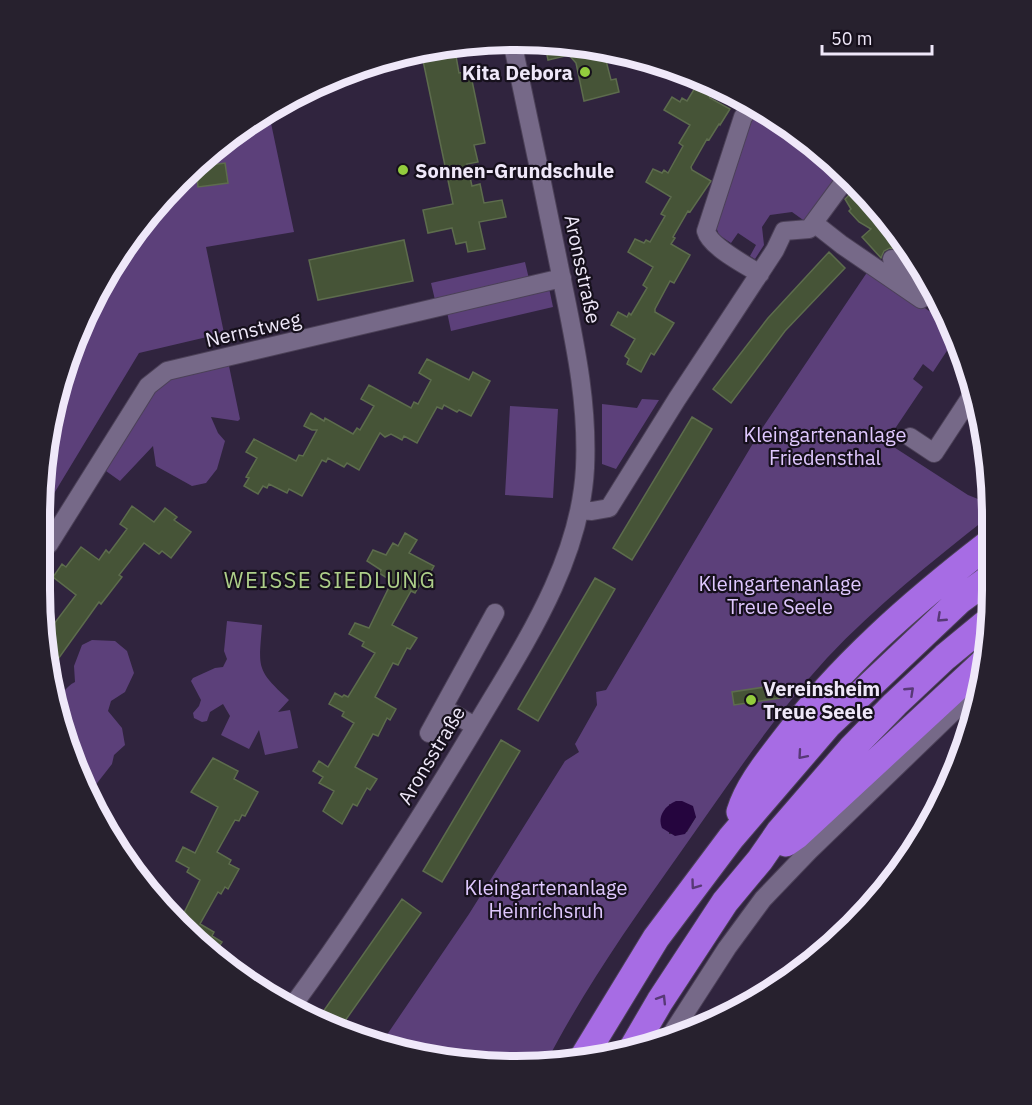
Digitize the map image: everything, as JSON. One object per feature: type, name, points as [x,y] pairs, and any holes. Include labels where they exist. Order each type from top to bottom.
[{"type":"highway","points":[[731,838],[744,800],[769,759],[815,700],[898,618],[940,581],[982,549]]},
{"type":"highway","points":[[588,1050],[656,938],[731,838],[828,725],[952,608],[982,583]]},
{"type":"highway","points":[[637,1040],[725,902],[760,860],[780,831],[851,749],[929,673],[981,627]]},
{"type":"highway","points":[[760,860],[796,836],[976,670]]},
{"type":"street","name":"Aronsstraße","points":[[297,1000],[387,870],[475,726],[542,609],[563,563],[580,510],[585,460],[583,395],[577,347],[514,50]]},
{"type":"street","points":[[748,111],[744,117],[706,231],[708,238],[715,244],[760,274]]},
{"type":"street","points":[[580,510],[592,511],[609,508],[677,399],[760,274],[784,231],[809,229],[843,183]]},
{"type":"street","points":[[814,223],[842,245],[921,298],[926,295]]},
{"type":"street","points":[[892,259],[922,286]]},
{"type":"street","name":"Nernstweg","points":[[50,542],[148,386],[167,371],[562,278]]},
{"type":"street","points":[[910,437],[934,453],[968,401]]},
{"type":"street","points":[[429,733],[495,613]]},
{"type":"street","points":[[676,1027],[727,948],[763,900],[809,850],[970,699]]},
{"type":"street","points":[[443,708],[475,726]]},
{"type":"green space","points":[[751,113],[800,146],[838,178],[806,222],[792,212],[770,215],[762,227],[764,245],[755,259],[750,256],[756,245],[738,233],[731,243],[719,235],[716,227]]},
{"type":"green space","points":[[270,120],[294,232],[206,247],[224,333],[139,353],[50,500],[53,455],[65,395],[85,337],[112,283],[146,232],[186,186],[232,146]]},
{"type":"green space","points":[[525,262],[529,279],[435,300],[431,283]]},
{"type":"green space","points":[[870,268],[929,311],[933,308],[950,346],[933,372],[923,364],[913,379],[923,387],[886,442],[968,495],[982,501],[982,522],[884,602],[827,658],[787,704],[627,930],[592,982],[551,1055],[516,1056],[455,1052],[385,1037],[469,914],[565,761],[579,752],[575,744],[597,705],[596,692],[606,690],[761,430]],"holes":[[[669,804],[696,817],[687,832],[669,834]]]},
{"type":"green space","points":[[549,288],[553,307],[451,331],[447,312]]},
{"type":"green space","points":[[227,364],[240,419],[238,421],[211,417],[218,433],[225,441],[217,469],[206,483],[192,486],[156,466],[153,446],[120,481],[106,471],[154,389],[163,381]]},
{"type":"green space","points":[[642,399],[659,400],[616,469],[602,464],[602,404],[637,408]]},
{"type":"green space","points":[[510,406],[558,409],[553,498],[505,495]]},
{"type":"green space","points":[[227,621],[262,625],[260,659],[262,667],[270,681],[289,700],[278,712],[290,710],[298,748],[265,755],[259,730],[249,749],[221,735],[230,716],[223,704],[210,712],[207,721],[202,722],[194,718],[193,713],[201,700],[191,681],[215,668],[223,667],[227,659],[224,651]]},
{"type":"green space","points":[[92,640],[115,641],[127,651],[134,673],[125,692],[111,701],[108,711],[122,728],[125,745],[114,755],[112,764],[94,787],[74,739],[62,695],[75,682],[74,666],[82,645]]},
{"type":"shaded area","points":[[676,801],[693,806],[696,817],[685,834],[675,836],[662,828],[661,816],[668,806]]},
{"type":"building","points":[[546,50],[605,58],[611,80],[616,79],[619,92],[584,101],[576,63],[569,55],[548,60]]},
{"type":"building","points":[[444,55],[445,58],[456,56],[459,73],[470,71],[485,143],[474,145],[478,162],[467,164],[472,186],[480,184],[484,203],[502,200],[506,217],[479,222],[485,249],[468,252],[466,242],[456,244],[452,228],[428,233],[423,210],[453,204],[423,59]]},
{"type":"building","points":[[696,86],[711,93],[710,98],[730,109],[709,140],[707,139],[691,167],[692,170],[711,181],[690,212],[688,211],[673,237],[675,238],[671,244],[690,255],[674,283],[670,281],[655,312],[674,323],[654,355],[651,353],[641,372],[627,364],[629,359],[625,356],[635,339],[611,325],[618,312],[627,317],[629,313],[631,315],[647,288],[643,285],[653,267],[628,252],[635,239],[644,243],[646,240],[650,242],[665,216],[661,214],[671,197],[646,182],[653,169],[662,173],[664,170],[668,173],[683,146],[679,143],[690,125],[664,110],[672,97],[680,102],[682,98],[687,101]]},
{"type":"building","points":[[225,163],[228,183],[198,187],[197,176],[208,165]]},
{"type":"building","points":[[852,192],[900,251],[890,248],[884,251],[881,258],[862,237],[871,229],[859,222],[849,211],[851,209],[845,199]]},
{"type":"building","points":[[404,240],[413,281],[318,300],[309,260]]},
{"type":"building","points":[[829,252],[845,268],[785,331],[731,403],[713,389],[768,318]]},
{"type":"building","points":[[427,359],[469,380],[473,372],[490,381],[471,416],[444,405],[442,409],[437,407],[417,443],[404,436],[402,440],[391,434],[385,437],[380,433],[359,470],[347,463],[344,467],[328,458],[326,462],[322,460],[302,496],[289,489],[287,493],[269,484],[267,488],[263,486],[258,494],[244,486],[249,478],[246,477],[257,458],[246,452],[254,439],[296,461],[299,455],[303,456],[317,430],[304,426],[311,413],[353,434],[357,428],[360,430],[374,406],[361,399],[369,385],[411,408],[414,402],[418,404],[431,380],[419,373]]},
{"type":"building","points":[[692,417],[712,429],[632,560],[613,548]]},
{"type":"building","points":[[132,506],[154,522],[165,508],[177,517],[174,520],[191,532],[171,558],[162,551],[159,554],[144,543],[119,575],[122,577],[101,604],[99,602],[56,662],[50,621],[54,624],[76,595],[53,577],[62,564],[66,567],[81,547],[99,560],[106,550],[109,553],[127,529],[120,524]]},
{"type":"building","points":[[405,533],[417,540],[409,553],[434,566],[428,577],[425,575],[415,593],[411,591],[392,625],[417,638],[410,649],[407,648],[398,665],[393,663],[375,697],[396,709],[390,720],[387,718],[378,736],[373,734],[355,767],[377,779],[370,790],[367,788],[357,806],[353,804],[342,824],[323,811],[334,791],[319,783],[323,777],[313,771],[319,761],[328,767],[354,723],[342,716],[344,712],[329,704],[335,693],[348,697],[375,653],[362,646],[364,642],[349,634],[355,623],[369,628],[392,581],[379,573],[381,570],[367,561],[373,550],[386,555],[393,543],[398,546]]},
{"type":"building","points":[[595,578],[615,589],[538,721],[518,709]]},
{"type":"building","name":"Vereinsheim Treue Seele","points":[[778,685],[780,698],[734,705],[732,692]]},
{"type":"building","points":[[501,740],[520,751],[442,882],[423,871]]},
{"type":"building","points":[[213,758],[238,771],[234,779],[258,792],[245,816],[242,815],[239,821],[235,820],[217,852],[231,860],[229,864],[239,869],[228,889],[225,887],[221,894],[218,892],[200,924],[214,932],[212,936],[222,942],[218,948],[183,916],[200,880],[187,872],[189,868],[176,861],[183,847],[195,853],[218,807],[191,792]]},
{"type":"building","points":[[402,899],[421,913],[344,1023],[322,1013]]},
{"type":"place","name":"Kita Debora","points":[[585,72]]},
{"type":"place","name":"Sonnen-Grundschule","points":[[403,170]]},
{"type":"place","name":"Vereinsheim Treue Seele","points":[[751,700]]},
{"type":"district","name":"WEISSE SIEDLUNG","points":[[330,579]]},
{"type":"park label","name":"Kleingartenanlage Friedensthal","points":[[825,446]]},
{"type":"park label","name":"Kleingartenanlage Treue Seele","points":[[780,594]]},
{"type":"park label","name":"Kleingartenanlage Heinrichsruh","points":[[546,898]]}]
